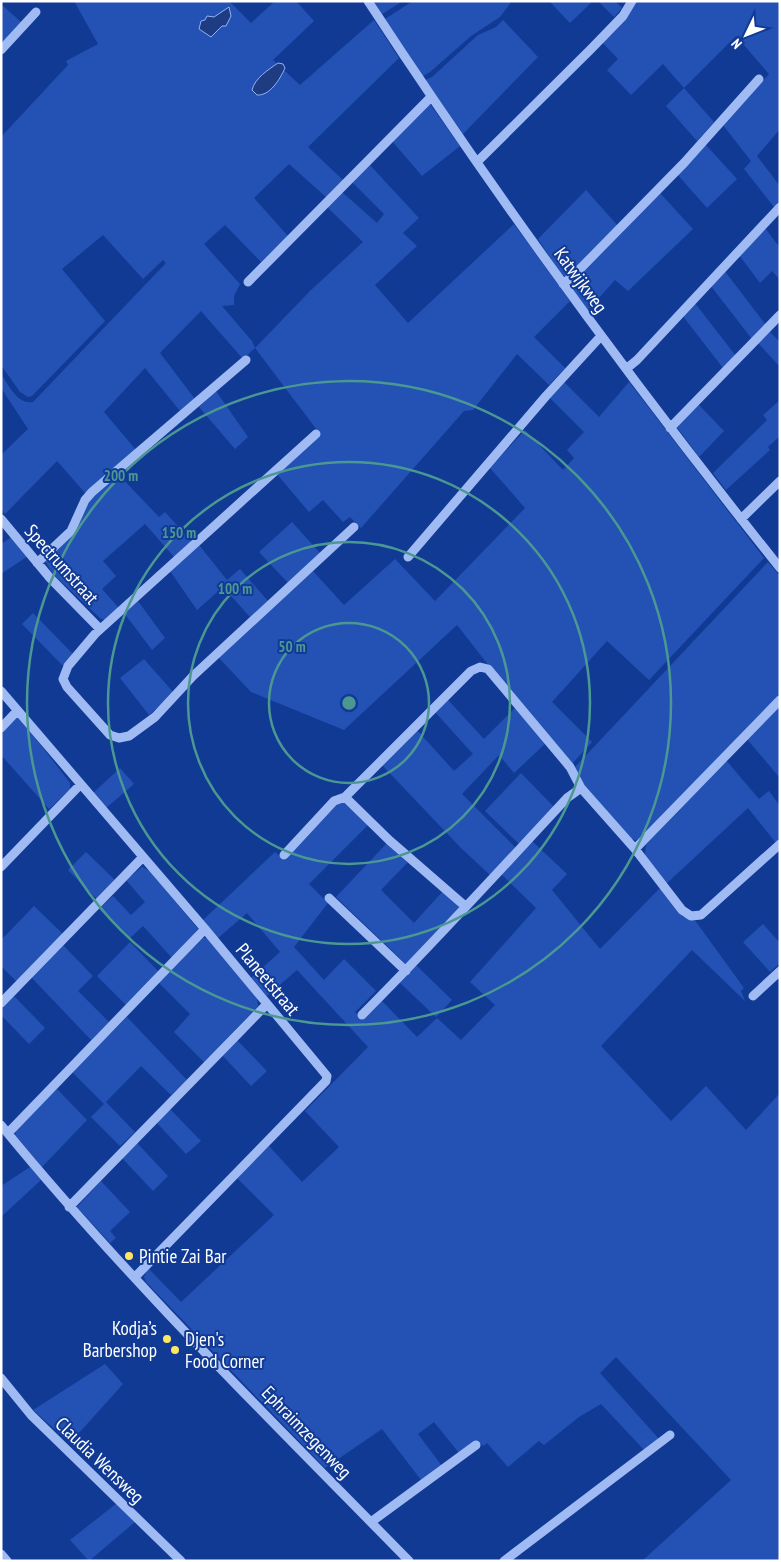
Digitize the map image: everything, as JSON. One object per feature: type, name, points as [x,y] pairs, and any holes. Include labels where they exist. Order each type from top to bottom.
[{"type":"street","name":"Katwijkweg","points":[[368,1],[431,97],[563,284],[670,428],[780,568]]},
{"type":"street","points":[[477,162],[603,36],[622,16],[632,1]]},
{"type":"street","points":[[1,50],[36,12]]},
{"type":"street","points":[[563,284],[574,276],[653,195],[758,79]]},
{"type":"street","points":[[248,282],[431,97]]},
{"type":"street","points":[[626,369],[637,360],[780,207]]},
{"type":"street","points":[[670,428],[780,315]]},
{"type":"street","points":[[408,557],[601,336]]},
{"type":"street","points":[[37,563],[71,531],[85,500],[92,492],[246,360]]},
{"type":"street","points":[[316,434],[100,629],[68,666],[64,679],[67,687],[110,735],[119,738],[129,736],[154,717],[193,676],[354,527]]},
{"type":"street","points":[[741,519],[780,482]]},
{"type":"street","name":"Spectrumstraat","points":[[1,519],[37,563],[100,629]]},
{"type":"street","points":[[284,855],[334,801],[345,797],[471,671],[480,667],[488,669],[570,767],[581,788],[635,850],[682,910],[691,916],[701,916],[780,844]]},
{"type":"street","name":"Planeetstraat","points":[[1,691],[325,1072],[326,1082],[135,1278]]},
{"type":"street","points":[[635,850],[780,700]]},
{"type":"street","points":[[1,728],[17,711]]},
{"type":"street","points":[[1,867],[80,784]]},
{"type":"street","points":[[362,1015],[447,929],[465,906],[567,798],[581,788]]},
{"type":"street","points":[[345,797],[388,840],[465,906]]},
{"type":"street","points":[[1,1003],[142,858]]},
{"type":"street","points":[[329,898],[406,970]]},
{"type":"street","points":[[8,1133],[205,929]]},
{"type":"street","points":[[752,996],[780,971]]},
{"type":"street","points":[[69,1207],[267,1004]]},
{"type":"street","name":"Ephraimzegenweg","points":[[1,1125],[69,1207],[135,1278],[409,1561]]},
{"type":"street","name":"Claudia Wensweg","points":[[1,1378],[31,1415],[181,1561]]},
{"type":"street","points":[[504,1561],[670,1435]]},
{"type":"street","points":[[371,1522],[476,1445]]},
{"type":"street","points":[[1,1554],[7,1561]]},
{"type":"shaded area","points":[[74,1],[229,1],[251,23],[275,1],[296,1],[314,21],[273,60],[300,85],[374,20],[399,58],[308,147],[343,180],[326,197],[289,164],[254,198],[288,236],[261,262],[225,225],[204,244],[240,284],[234,296],[234,305],[222,306],[252,341],[255,348],[243,359],[201,311],[160,353],[195,399],[180,411],[145,368],[104,412],[136,450],[86,494],[57,461],[5,514],[1,509],[1,455],[28,429],[1,388],[1,374],[18,397],[27,402],[33,402],[166,263],[163,260],[143,279],[103,235],[62,269],[105,321],[32,396],[28,397],[20,392],[1,365],[1,137],[68,65],[66,61],[98,44]]},
{"type":"shaded area","points":[[374,1],[403,1],[382,14]]},
{"type":"shaded area","points":[[413,1],[512,1],[500,17],[471,36],[423,76],[385,19]]},
{"type":"shaded area","points":[[549,1],[593,1],[570,23]]},
{"type":"shaded area","points":[[598,1],[615,1],[622,8],[614,17]]},
{"type":"shaded area","points":[[632,1],[780,1],[780,129],[757,156],[780,186],[780,202],[774,207],[744,169],[751,161],[723,125],[769,74],[736,36],[684,88],[663,64],[631,95],[607,70],[618,59],[599,39]]},
{"type":"shaded area","points":[[1,4],[21,22],[1,44]]},
{"type":"shaded area","points":[[229,7],[231,16],[226,26],[222,26],[211,37],[199,29],[201,21],[205,20],[207,16],[214,17]]},
{"type":"shaded area","points":[[503,20],[538,57],[463,134],[425,80],[432,77],[478,35],[496,27]]},
{"type":"shaded area","points":[[278,63],[283,64],[285,68],[277,82],[266,93],[257,95],[252,90],[256,82]]},
{"type":"shaded area","points":[[684,88],[714,122],[697,141],[666,106]]},
{"type":"shaded area","points":[[430,104],[460,146],[422,176],[392,141]]},
{"type":"shaded area","points":[[705,144],[737,179],[707,208],[677,174]]},
{"type":"shaded area","points":[[368,163],[419,218],[403,233],[417,246],[375,285],[408,323],[514,224],[570,301],[534,337],[565,368],[549,385],[517,354],[473,410],[464,411],[361,528],[350,517],[343,522],[323,500],[309,512],[276,473],[320,434],[255,348],[310,291],[363,242],[327,207],[342,192],[377,223],[384,214],[351,181]]},
{"type":"shaded area","points":[[586,190],[618,226],[566,278],[561,274],[538,239]]},
{"type":"shaded area","points":[[660,193],[693,229],[628,291],[615,280],[588,310],[571,288],[571,282]]},
{"type":"shaded area","points":[[765,228],[780,248],[780,280],[772,271],[760,283],[739,255]]},
{"type":"shaded area","points":[[724,270],[766,325],[752,339],[710,285]]},
{"type":"shaded area","points":[[694,302],[736,356],[723,368],[682,315]]},
{"type":"shaded area","points":[[770,332],[780,342],[780,367],[758,343]]},
{"type":"shaded area","points":[[564,382],[599,417],[629,382],[764,558],[649,680],[607,641],[552,702],[592,742],[571,765],[507,689],[457,625],[344,730],[251,692],[218,657],[312,570],[344,605],[395,559],[435,601],[525,508],[490,468],[525,430],[563,470],[574,458],[567,450],[584,432],[549,397]]},
{"type":"shaded area","points":[[216,391],[248,437],[235,449],[199,407]]},
{"type":"shaded area","points":[[780,400],[780,436],[768,447],[770,450],[726,490],[713,473],[767,420],[763,415]]},
{"type":"shaded area","points":[[698,404],[724,431],[699,457],[677,427]]},
{"type":"shaded area","points":[[119,475],[159,517],[165,512],[192,542],[175,558],[145,524],[103,561],[116,576],[102,589],[119,608],[105,619],[101,619],[54,575],[45,561],[72,536],[90,498]]},
{"type":"shaded area","points":[[292,522],[320,553],[288,583],[259,552]]},
{"type":"shaded area","points":[[13,536],[28,556],[1,574],[1,544]]},
{"type":"shaded area","points":[[199,545],[227,580],[240,569],[268,601],[250,617],[223,587],[197,610],[170,571]]},
{"type":"shaded area","points":[[768,562],[780,576],[780,696],[641,838],[631,839],[582,785],[573,769]]},
{"type":"shaded area","points":[[138,601],[165,638],[152,650],[124,613]]},
{"type":"shaded area","points":[[33,613],[74,655],[63,666],[22,624]]},
{"type":"shaded area","points":[[144,659],[174,693],[149,715],[120,678]]},
{"type":"shaded area","points":[[448,700],[484,739],[516,707],[546,743],[514,773],[499,755],[462,794],[516,848],[491,876],[460,847],[381,764],[416,729],[454,771],[473,754],[435,712]]},
{"type":"shaded area","points":[[780,704],[780,778],[746,738]]},
{"type":"shaded area","points":[[16,717],[20,718],[70,783],[70,789],[49,809],[1,755],[1,730]]},
{"type":"shaded area","points":[[725,759],[759,799],[769,791],[780,806],[780,840],[776,843],[748,808],[666,884],[645,855],[646,845]]},
{"type":"shaded area","points":[[120,768],[134,784],[105,809],[92,794]]},
{"type":"shaded area","points":[[521,773],[555,808],[519,844],[485,811]]},
{"type":"shaded area","points":[[345,801],[368,825],[309,884],[328,903],[294,947],[324,980],[344,959],[376,991],[355,1012],[363,1020],[382,1001],[417,1037],[437,1018],[461,1040],[495,1005],[470,982],[536,908],[500,873],[531,840],[567,874],[552,890],[600,949],[661,887],[683,917],[694,919],[744,988],[741,991],[745,1001],[692,950],[601,1046],[671,1121],[706,1086],[746,1130],[780,1093],[780,1561],[642,1561],[731,1480],[616,1357],[600,1373],[659,1439],[644,1450],[601,1404],[579,1417],[544,1445],[539,1441],[508,1467],[487,1443],[483,1446],[478,1440],[459,1453],[434,1422],[418,1434],[442,1466],[421,1480],[382,1429],[325,1468],[146,1282],[144,1277],[148,1268],[181,1302],[274,1215],[237,1178],[269,1146],[302,1182],[339,1147],[305,1111],[368,1047],[297,970],[267,996],[251,978],[280,952],[247,913],[218,938],[203,920],[275,852],[284,860],[334,804]]},
{"type":"shaded area","points":[[387,843],[408,862],[381,890],[414,923],[443,891],[460,908],[407,965],[336,897]]},
{"type":"shaded area","points":[[86,852],[115,880],[97,899],[68,870]]},
{"type":"shaded area","points":[[142,867],[150,871],[198,929],[172,958],[143,926],[129,939],[99,909],[113,896],[131,915],[145,902],[126,880]]},
{"type":"shaded area","points":[[34,906],[63,934],[17,982],[1,966],[1,940]]},
{"type":"shaded area","points":[[763,924],[780,943],[780,963],[770,972],[743,942]]},
{"type":"shaded area","points":[[203,938],[207,938],[213,944],[257,998],[258,1006],[204,1062],[174,1032],[190,1014],[159,983]]},
{"type":"shaded area","points":[[130,942],[159,972],[126,1005],[97,976]]},
{"type":"shaded area","points":[[63,945],[93,976],[78,991],[109,1022],[91,1040],[31,977]]},
{"type":"shaded area","points":[[416,965],[452,1000],[436,1017],[399,982]]},
{"type":"shaded area","points":[[14,996],[45,1028],[29,1044],[1,1015],[1,1008]]},
{"type":"shaded area","points":[[127,1017],[187,1080],[171,1095],[141,1066],[106,1102],[135,1132],[120,1146],[91,1117],[104,1104],[72,1072]]},
{"type":"shaded area","points":[[237,1040],[267,1071],[251,1086],[221,1054]]},
{"type":"shaded area","points":[[57,1089],[87,1120],[42,1167],[15,1135],[17,1129]]},
{"type":"shaded area","points":[[170,1109],[201,1141],[186,1154],[156,1122]]},
{"type":"shaded area","points":[[137,1143],[168,1176],[153,1191],[122,1158]]},
{"type":"shaded area","points":[[30,1167],[41,1180],[1,1217],[1,1186]]},
{"type":"shaded area","points":[[101,1181],[130,1212],[110,1231],[116,1238],[110,1243],[77,1207]]},
{"type":"shaded area","points":[[105,1364],[123,1384],[70,1443],[33,1410]]},
{"type":"shaded area","points":[[117,1503],[135,1522],[89,1561],[70,1540]]},
{"type":"place","name":"Pintie Zai Bar","points":[[129,1256]]},
{"type":"place","name":"Kodja’s Barbershop","points":[[167,1339]]},
{"type":"place","name":"Djen's Food Corner","points":[[175,1350]]}]
